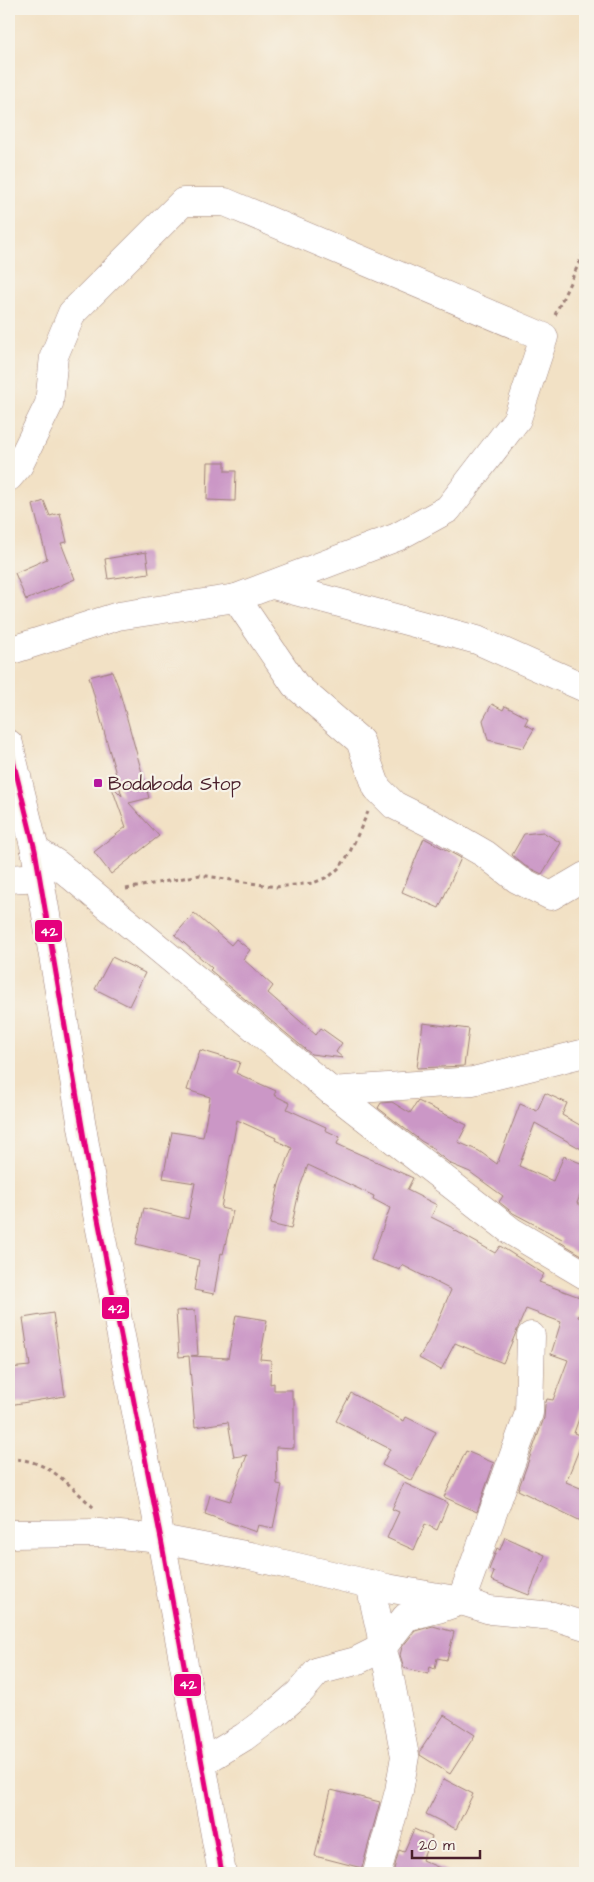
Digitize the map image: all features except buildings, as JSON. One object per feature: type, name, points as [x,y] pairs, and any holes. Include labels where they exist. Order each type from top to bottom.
[{"type":"street","points":[[9,477],[19,465],[49,404],[54,356],[72,312],[183,202],[225,202],[544,337],[517,420],[448,509],[397,537],[236,598],[118,616],[9,651]]},
{"type":"street","points":[[273,585],[477,640],[585,688]]},
{"type":"street","points":[[236,598],[294,685],[360,741],[377,788],[394,805],[440,828],[485,854],[518,879],[551,896],[585,876]]},
{"type":"street","points":[[9,744],[40,876],[96,1209],[161,1539],[222,1873]]},
{"type":"street","points":[[35,850],[57,864],[331,1092],[511,1231],[585,1275]]},
{"type":"street","points":[[9,879],[40,876]]},
{"type":"street","points":[[331,1092],[473,1081],[585,1053]]},
{"type":"street","points":[[461,1601],[529,1413],[531,1336]]},
{"type":"street","points":[[9,1534],[99,1533],[161,1539],[250,1556],[370,1584],[461,1601],[490,1610],[553,1616],[585,1626]]},
{"type":"street","points":[[370,1584],[405,1756],[399,1791],[377,1873]]},
{"type":"street","points":[[201,1763],[244,1737],[276,1713],[299,1694],[318,1671],[356,1661],[382,1648],[406,1617],[461,1601]]},
{"type":"path","points":[[544,337],[585,250]]},
{"type":"path","points":[[121,890],[200,874],[276,887],[313,883],[330,876],[340,867],[349,854],[377,788]]},
{"type":"path","points":[[9,1459],[22,1459],[53,1471],[100,1514]]},
{"type":"transit line","name":"42","points":[[9,744],[35,850],[96,1209],[161,1539],[222,1873]]},
{"type":"place","name":"Bodaboda Stop","points":[[98,783]]}]
